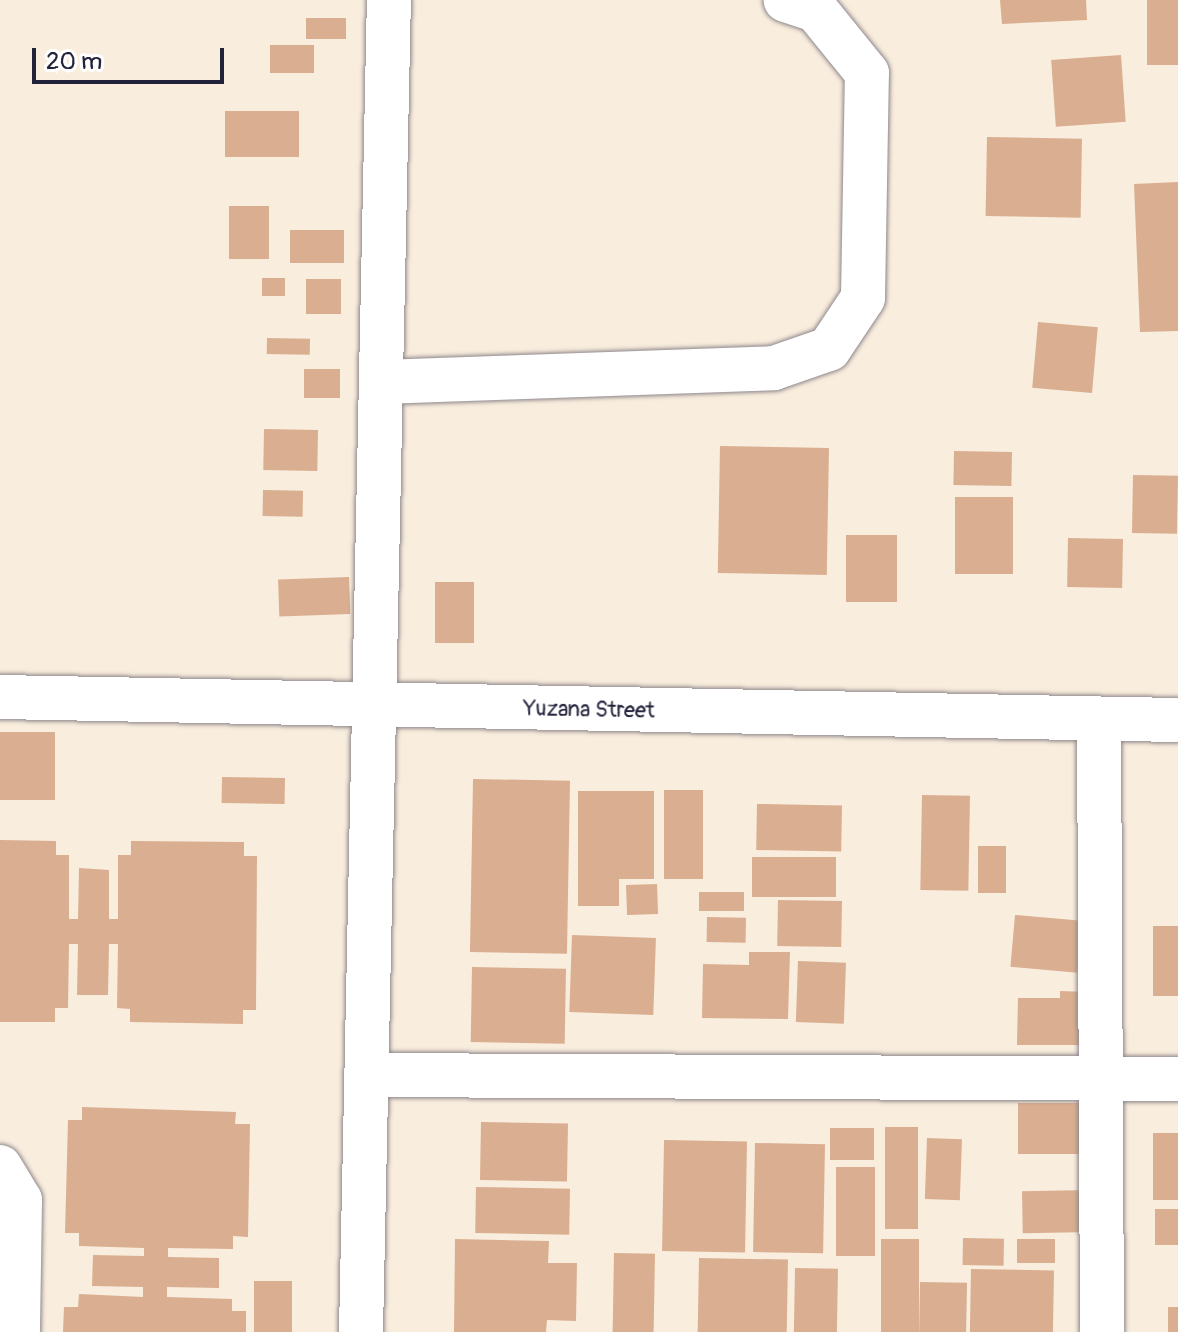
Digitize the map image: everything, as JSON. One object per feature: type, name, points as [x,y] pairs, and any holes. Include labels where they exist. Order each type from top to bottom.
[{"type":"street","points":[[361,1332],[389,0]]},
{"type":"street","points":[[381,382],[774,368],[829,349],[863,298],[867,73],[816,10],[786,0]]},
{"type":"street","name":"Yuzana Street","points":[[0,697],[374,707],[1178,720]]},
{"type":"street","points":[[1099,719],[1102,1332]]},
{"type":"street","points":[[366,1075],[1178,1079]]},
{"type":"street","points":[[0,1167],[20,1200],[18,1332]]},
{"type":"building","points":[[1000,0],[1086,0],[1087,20],[1002,24]]},
{"type":"building","points":[[1147,0],[1178,0],[1178,65],[1147,65]]},
{"type":"building","points":[[306,18],[346,18],[346,39],[306,39]]},
{"type":"building","points":[[270,45],[314,45],[314,73],[270,73]]},
{"type":"building","points":[[1121,55],[1126,122],[1056,127],[1051,60]]},
{"type":"building","points":[[225,111],[299,111],[299,157],[225,157]]},
{"type":"building","points":[[987,137],[1082,139],[1081,218],[986,216]]},
{"type":"building","points":[[1178,182],[1178,331],[1140,332],[1134,184]]},
{"type":"building","points":[[229,206],[269,206],[269,259],[229,259]]},
{"type":"building","points":[[290,230],[344,230],[344,263],[290,263]]},
{"type":"building","points":[[262,278],[285,278],[285,296],[262,296]]},
{"type":"building","points":[[306,279],[341,279],[341,314],[306,314]]},
{"type":"building","points":[[1038,322],[1098,327],[1092,393],[1032,388]]},
{"type":"building","points":[[267,338],[310,339],[310,355],[267,354]]},
{"type":"building","points":[[304,369],[340,369],[340,398],[304,398]]},
{"type":"building","points":[[264,429],[318,430],[317,471],[263,470]]},
{"type":"building","points":[[720,446],[829,448],[827,575],[718,573]]},
{"type":"building","points":[[954,451],[1012,452],[1011,486],[953,485]]},
{"type":"building","points":[[1133,475],[1178,476],[1177,534],[1132,533]]},
{"type":"building","points":[[263,490],[303,491],[303,517],[263,516]]},
{"type":"building","points":[[955,497],[1013,497],[1013,574],[955,574]]},
{"type":"building","points":[[846,535],[897,535],[897,602],[846,602]]},
{"type":"building","points":[[1068,538],[1123,539],[1122,588],[1067,587]]},
{"type":"building","points":[[349,577],[350,614],[279,616],[278,579]]},
{"type":"building","points":[[435,582],[474,582],[474,643],[435,643]]},
{"type":"building","points":[[0,732],[55,732],[55,800],[0,800]]},
{"type":"building","points":[[222,777],[285,778],[285,804],[222,803]]},
{"type":"building","points":[[473,779],[570,781],[567,954],[470,952]]},
{"type":"building","points":[[664,790],[703,790],[703,879],[664,879]]},
{"type":"building","points":[[578,791],[654,791],[654,879],[619,879],[619,906],[578,906]]},
{"type":"building","points":[[922,795],[970,796],[968,891],[920,890]]},
{"type":"building","points":[[757,804],[842,805],[841,851],[756,850]]},
{"type":"building","points":[[0,840],[56,841],[56,855],[69,855],[69,919],[78,919],[79,868],[109,870],[109,919],[118,919],[118,855],[131,855],[131,841],[244,842],[244,856],[257,856],[256,1010],[243,1010],[243,1024],[130,1022],[130,1009],[117,1008],[118,944],[109,944],[108,995],[77,995],[78,944],[69,944],[68,1008],[55,1008],[55,1022],[0,1022]]},
{"type":"building","points":[[978,846],[1006,846],[1006,893],[978,893]]},
{"type":"building","points":[[752,857],[836,857],[836,897],[752,897]]},
{"type":"building","points":[[657,884],[658,914],[627,915],[626,885]]},
{"type":"building","points":[[699,892],[744,892],[744,911],[699,911]]},
{"type":"building","points":[[778,900],[842,901],[841,947],[777,946]]},
{"type":"building","points":[[1015,915],[1082,921],[1077,973],[1010,967]]},
{"type":"building","points":[[707,917],[746,918],[746,943],[707,942]]},
{"type":"building","points":[[1153,926],[1178,926],[1178,996],[1153,996]]},
{"type":"building","points":[[572,935],[656,938],[653,1015],[569,1012]]},
{"type":"building","points":[[749,952],[790,952],[788,1019],[702,1018],[703,964],[749,965]]},
{"type":"building","points":[[798,961],[846,963],[844,1024],[796,1022]]},
{"type":"building","points":[[472,967],[566,969],[565,1044],[471,1042]]},
{"type":"building","points":[[1060,991],[1088,992],[1088,1045],[1017,1045],[1018,998],[1060,998]]},
{"type":"building","points":[[1018,1103],[1087,1103],[1087,1154],[1018,1154]]},
{"type":"building","points":[[82,1107],[236,1112],[235,1124],[250,1124],[248,1237],[233,1236],[233,1249],[168,1248],[168,1257],[219,1258],[219,1288],[167,1287],[167,1297],[232,1299],[232,1311],[246,1311],[246,1332],[63,1332],[64,1307],[78,1307],[79,1294],[143,1297],[143,1287],[92,1286],[93,1255],[144,1256],[144,1248],[79,1246],[79,1233],[65,1233],[68,1120],[82,1120]]},
{"type":"building","points":[[481,1122],[568,1124],[567,1182],[480,1180]]},
{"type":"building","points":[[885,1127],[918,1127],[918,1229],[885,1229]]},
{"type":"building","points":[[830,1128],[874,1128],[874,1160],[830,1160]]},
{"type":"building","points":[[1153,1133],[1178,1133],[1178,1200],[1153,1200]]},
{"type":"building","points":[[927,1138],[962,1139],[960,1200],[925,1199]]},
{"type":"building","points":[[664,1140],[747,1141],[745,1252],[662,1251]]},
{"type":"building","points":[[755,1143],[825,1144],[823,1253],[753,1252]]},
{"type":"building","points":[[836,1167],[875,1167],[875,1256],[836,1256]]},
{"type":"building","points":[[476,1187],[570,1189],[569,1235],[475,1233]]},
{"type":"building","points":[[1091,1190],[1092,1232],[1023,1233],[1022,1191]]},
{"type":"building","points":[[1155,1209],[1178,1209],[1178,1245],[1155,1245]]},
{"type":"building","points":[[963,1238],[1004,1239],[1004,1266],[963,1265]]},
{"type":"building","points":[[455,1239],[549,1241],[548,1263],[577,1263],[576,1321],[547,1320],[546,1332],[454,1332]]},
{"type":"building","points":[[881,1239],[919,1239],[919,1332],[881,1332]]},
{"type":"building","points":[[1017,1239],[1055,1239],[1055,1263],[1017,1263]]},
{"type":"building","points":[[614,1253],[655,1254],[654,1332],[613,1332]]},
{"type":"building","points":[[699,1258],[788,1260],[787,1332],[698,1332]]},
{"type":"building","points":[[795,1268],[838,1269],[837,1332],[794,1332]]},
{"type":"building","points":[[971,1269],[1054,1270],[1053,1332],[970,1332]]},
{"type":"building","points":[[254,1281],[292,1281],[292,1332],[254,1332]]},
{"type":"building","points":[[920,1282],[967,1283],[966,1332],[919,1332]]},
{"type":"building","points":[[1168,1307],[1178,1307],[1178,1332],[1168,1332]]}]
